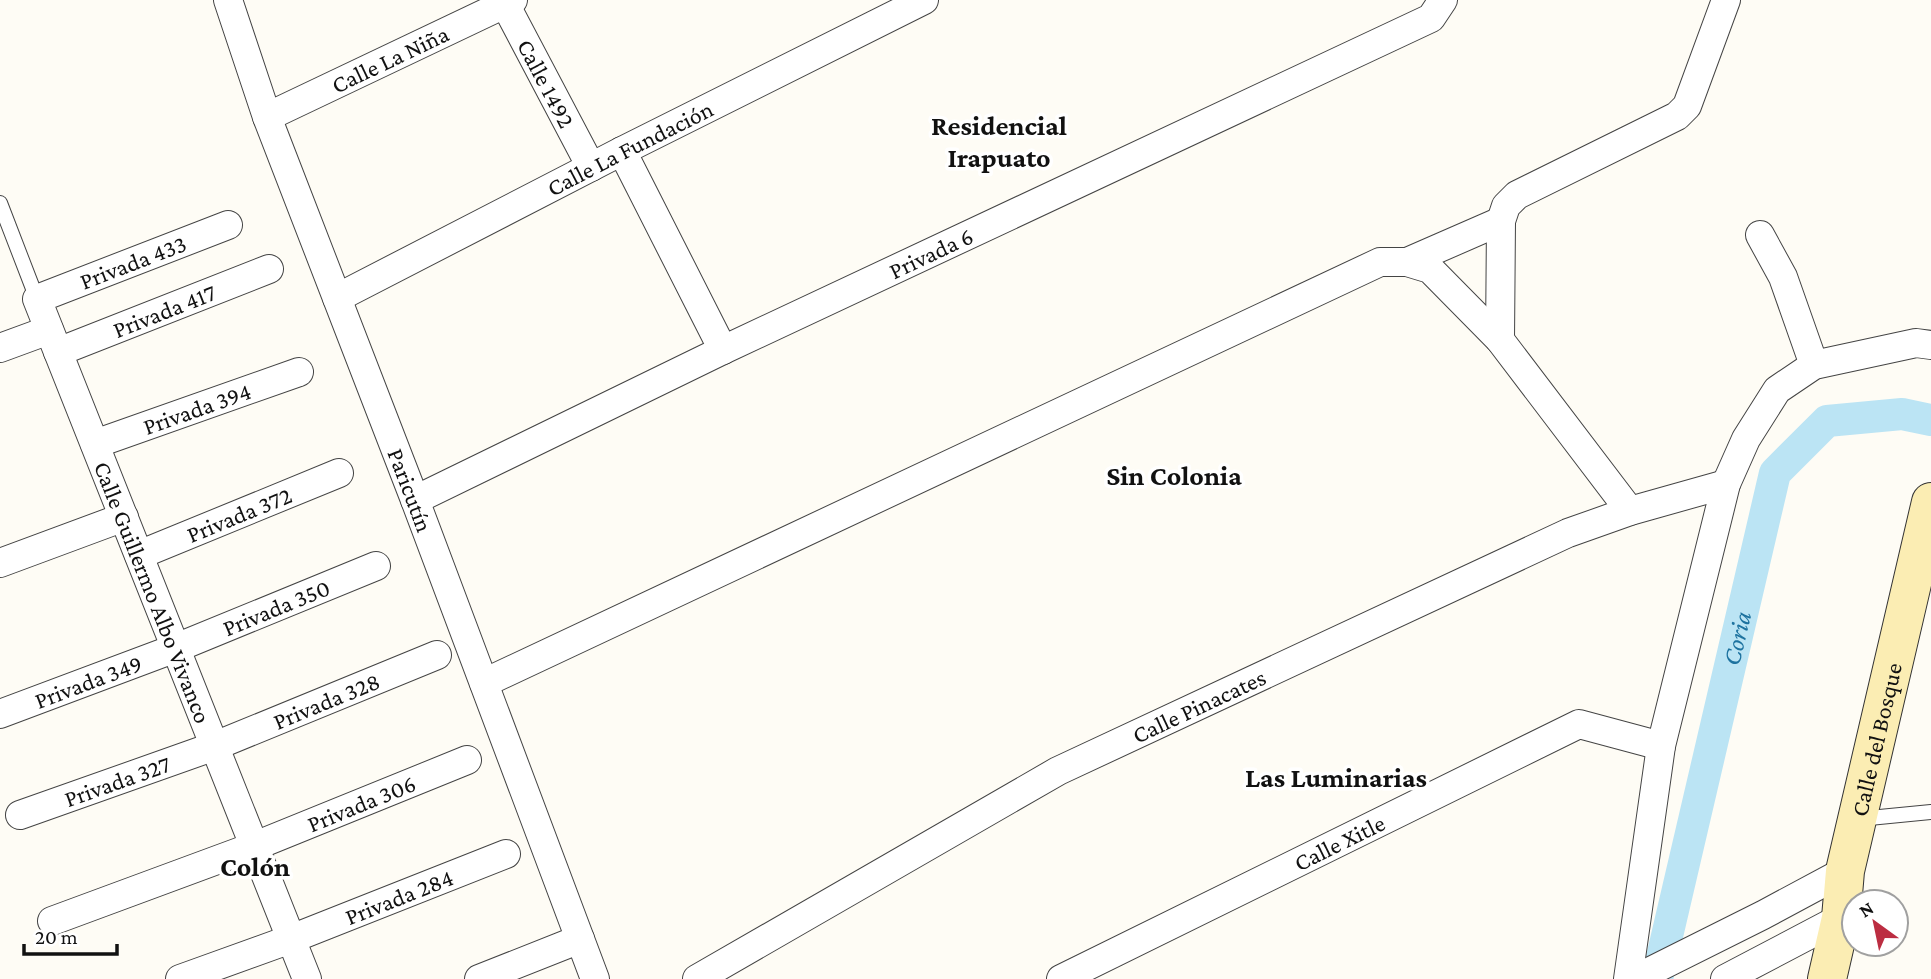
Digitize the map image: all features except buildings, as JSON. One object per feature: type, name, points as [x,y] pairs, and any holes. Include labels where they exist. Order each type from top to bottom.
[{"type":"street","name":"Paricutín","points":[[228,0],[267,117],[415,499],[595,979]]},
{"type":"street","name":"Calle La Fundación","points":[[337,298],[924,0]]},
{"type":"street","name":"Privada 6","points":[[415,499],[723,350],[1431,18],[1443,0]]},
{"type":"street","points":[[1500,340],[1501,221],[1506,206],[1517,195],[1677,116],[1687,106],[1726,0]]},
{"type":"street","name":"Calle La Niña","points":[[267,117],[507,1]]},
{"type":"street","name":"Calle 1492","points":[[507,1],[591,167]]},
{"type":"street","points":[[622,151],[723,350]]},
{"type":"street","points":[[1407,262],[1501,221]]},
{"type":"street","name":"Privada 433","points":[[37,299],[228,225]]},
{"type":"street","points":[[1760,235],[1783,277],[1814,365]]},
{"type":"street","points":[[484,683],[1380,262],[1407,262],[1430,269],[1500,340],[1630,511]]},
{"type":"street","name":"Privada 417","points":[[0,348],[54,341],[270,269]]},
{"type":"street","name":"Calle Guillermo Albo Vivanco","points":[[37,299],[307,979]]},
{"type":"street","points":[[1639,976],[1661,746],[1726,484],[1746,439],[1777,390],[1814,365],[1916,343],[1931,345]]},
{"type":"street","name":"Privada 394","points":[[95,444],[299,372]]},
{"type":"street","name":"Privada 372","points":[[139,555],[339,473]]},
{"type":"street","name":"Calle Pinacates","points":[[697,979],[1058,771],[1568,533],[1630,511],[1726,484]]},
{"type":"street","name":"Calle del Bosque","points":[[1844,888],[1845,871],[1931,502]]},
{"type":"street","points":[[0,563],[124,517]]},
{"type":"street","name":"Privada 350","points":[[176,648],[376,566]]},
{"type":"street","name":"Privada 349","points":[[0,714],[176,648]]},
{"type":"street","name":"Privada 328","points":[[215,746],[437,655]]},
{"type":"street","name":"Calle Xitle","points":[[1061,979],[1579,724],[1661,746]]},
{"type":"street","name":"Privada 327","points":[[20,815],[215,746]]},
{"type":"street","name":"Privada 306","points":[[52,921],[254,846],[467,760]]},
{"type":"street","name":"Privada 284","points":[[180,979],[291,939],[506,854]]},
{"type":"street","points":[[1639,976],[1845,871]]},
{"type":"street","points":[[1725,979],[1840,919]]},
{"type":"street","name":"Calle del Bosque","points":[[1827,979],[1840,922]]},
{"type":"street","points":[[479,979],[580,939]]},
{"type":"lane","name":"Calle Guillermo Albo Vivanco","points":[[0,203],[37,299]]},
{"type":"lane","points":[[1857,820],[1931,811]]},
{"type":"waterway","name":"Coria","points":[[1657,979],[1775,473],[1827,421],[1902,414],[1931,420]]},
{"type":"district","name":"Residencial Irapuato","points":[[999,141]]},
{"type":"district","name":"Sin Colonia","points":[[1174,475]]},
{"type":"district","name":"Las Luminarias","points":[[1336,777]]},
{"type":"district","name":"Colón","points":[[255,866]]}]
